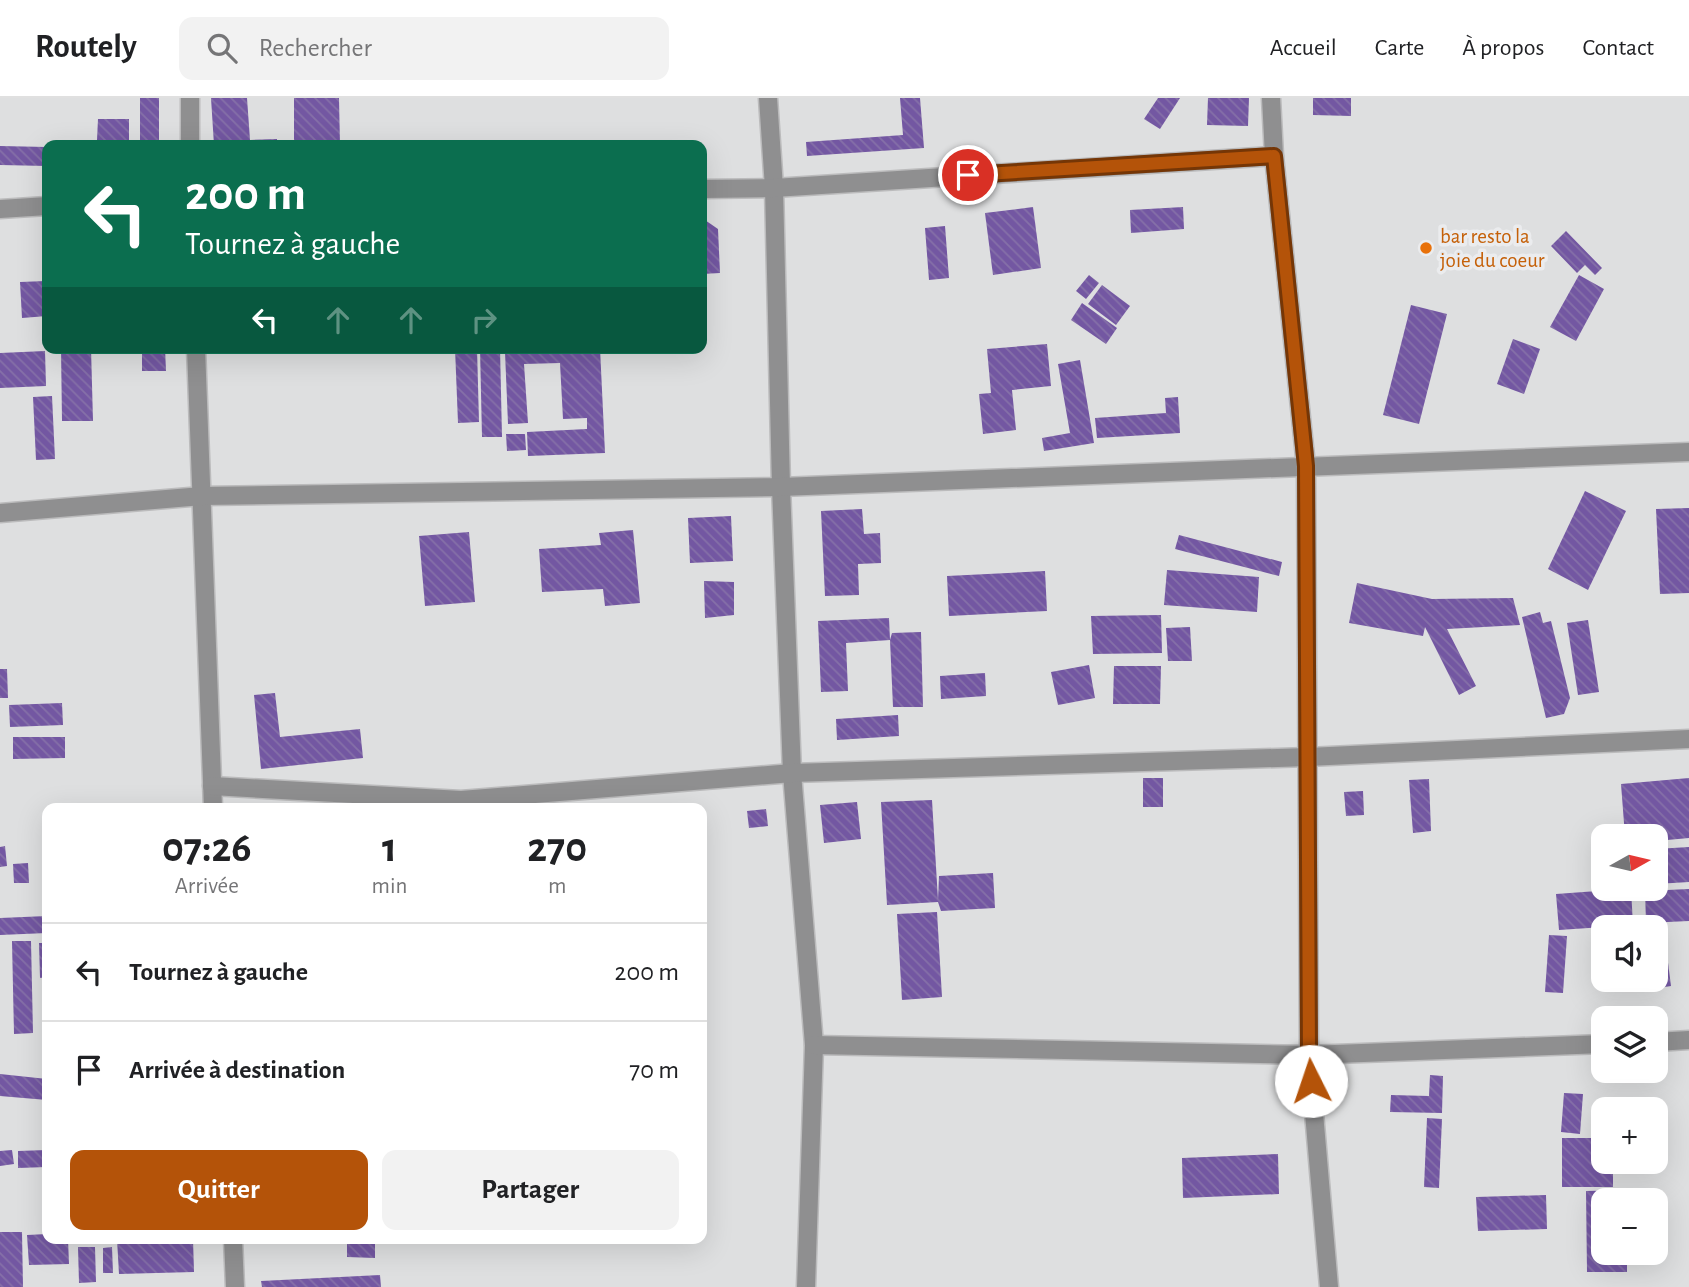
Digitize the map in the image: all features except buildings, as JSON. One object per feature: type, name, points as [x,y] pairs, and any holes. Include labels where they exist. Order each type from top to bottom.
[{"type":"street","points":[[190,98],[190,140]]},
{"type":"street","points":[[768,98],[774,188],[781,487],[792,773],[814,1045],[806,1287]]},
{"type":"street","points":[[1271,98],[1274,156],[1306,466],[1309,1055],[1329,1287]]},
{"type":"street","points":[[707,189],[774,188],[1274,156]]},
{"type":"street","points":[[0,209],[42,206]]},
{"type":"street","points":[[196,354],[213,803]]},
{"type":"street","points":[[0,513],[202,496],[781,487],[1689,452]]},
{"type":"street","points":[[212,786],[461,800],[792,773],[1308,757],[1689,739]]},
{"type":"street","points":[[1668,1041],[1689,1040]]},
{"type":"street","points":[[814,1045],[1309,1055],[1591,1044]]},
{"type":"street","points":[[233,1244],[235,1287]]},
{"type":"place","name":"bar resto la joie du coeur","points":[[1426,248]]},
{"type":"route","points":[[968,175],[1274,156],[1306,466],[1311,1081]]}]
